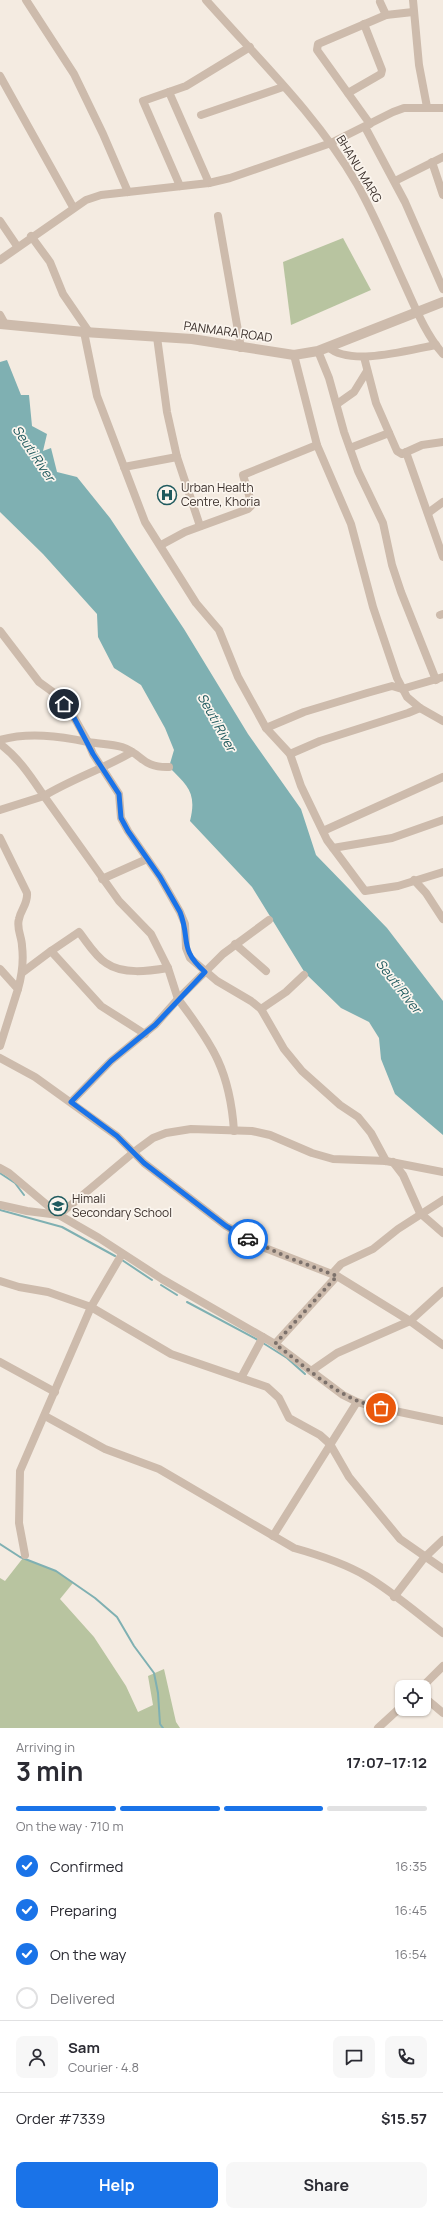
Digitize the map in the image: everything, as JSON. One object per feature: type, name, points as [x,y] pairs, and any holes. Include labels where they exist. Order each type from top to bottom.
[{"type":"street","points":[[26,0],[74,74],[103,134],[128,192]]},
{"type":"street","name":"BHANU MARG","points":[[206,0],[250,47],[330,143],[358,186],[381,232],[417,313],[443,354]]},
{"type":"street","points":[[413,0],[418,66],[427,107]]},
{"type":"street","points":[[380,2],[386,15]]},
{"type":"street","points":[[413,12],[386,15],[318,44],[317,47],[368,126],[395,181],[443,289]]},
{"type":"street","points":[[348,93],[381,74],[382,70],[364,24]]},
{"type":"street","points":[[180,186],[144,101],[169,92],[202,77],[250,47]]},
{"type":"street","points":[[0,76],[73,207]]},
{"type":"street","points":[[200,115],[283,86]]},
{"type":"street","points":[[169,92],[209,183]]},
{"type":"street","points":[[0,260],[17,246],[73,207],[102,194],[209,183],[254,170],[330,143],[404,108],[443,108]]},
{"type":"street","points":[[395,181],[443,157]]},
{"type":"street","points":[[432,162],[443,195]]},
{"type":"street","points":[[218,216],[241,348]]},
{"type":"street","points":[[0,221],[17,246]]},
{"type":"street","points":[[31,236],[50,262],[63,294],[87,332],[97,396],[145,522],[196,603],[219,630],[238,677],[266,728],[290,754],[301,786],[333,848],[365,891],[398,886],[443,872]]},
{"type":"street","name":"PANMARA ROAD","points":[[2,321],[87,332],[192,339],[241,348],[294,354],[318,351],[443,302]]},
{"type":"street","points":[[157,337],[167,412],[177,457],[200,526]]},
{"type":"street","points":[[328,347],[332,351],[350,356],[364,357],[436,345]]},
{"type":"street","points":[[266,728],[304,712],[367,693],[392,686],[402,689],[440,679],[401,592],[392,565],[383,523],[358,471],[318,351]]},
{"type":"street","points":[[294,354],[317,446],[351,524],[385,647],[402,689],[407,697],[420,708],[443,720]]},
{"type":"street","points":[[364,357],[376,403],[397,451],[402,454],[422,445],[443,442]]},
{"type":"street","points":[[336,404],[354,392],[367,371]]},
{"type":"street","points":[[350,448],[389,433]]},
{"type":"street","points":[[161,546],[200,526],[248,508],[252,505],[252,500],[242,478],[245,473],[317,446]]},
{"type":"street","points":[[406,452],[443,558]]},
{"type":"street","points":[[124,467],[177,457]]},
{"type":"street","points":[[428,513],[443,502]]},
{"type":"street","points":[[0,631],[39,682],[57,695],[71,712],[102,769],[119,794],[121,818],[180,912],[185,924],[186,948],[190,958],[205,972],[261,1009],[284,1048],[302,1071],[340,1105],[358,1117],[371,1133],[389,1161],[403,1175],[420,1214],[443,1233]]},
{"type":"street","points":[[290,754],[320,742],[420,708]]},
{"type":"street","points":[[0,740],[14,736],[45,736],[121,747],[132,752],[146,764],[159,768],[169,767]]},
{"type":"street","points":[[0,744],[25,768],[102,879],[119,901],[151,934],[168,968],[178,999],[206,1037],[226,1076],[234,1131]]},
{"type":"street","points":[[0,810],[44,796],[66,783],[102,769],[132,752]]},
{"type":"street","points":[[323,831],[443,777]]},
{"type":"street","points":[[333,848],[392,838],[443,820]]},
{"type":"street","points":[[0,838],[27,893],[28,900],[19,918],[18,926],[22,945],[23,972],[0,1046]]},
{"type":"street","points":[[102,879],[147,859]]},
{"type":"street","points":[[414,880],[426,893],[443,918]]},
{"type":"street","points":[[71,1102],[111,1061],[145,1034],[205,972],[235,944],[270,920]]},
{"type":"street","points":[[23,972],[79,932],[106,964],[144,972],[168,968]]},
{"type":"street","points":[[235,944],[266,971]]},
{"type":"street","points":[[51,951],[100,1006],[145,1034]]},
{"type":"street","points":[[0,969],[18,989]]},
{"type":"street","points":[[261,1009],[286,992],[304,975]]},
{"type":"street","points":[[0,1058],[35,1077],[117,1136],[144,1163],[226,1226],[265,1248],[335,1275],[410,1321],[443,1345]]},
{"type":"street","points":[[0,1205],[27,1211],[59,1215],[134,1152],[153,1138],[166,1133],[191,1129],[252,1131],[270,1135],[312,1153],[333,1159],[389,1161],[443,1172]]},
{"type":"street","points":[[0,1168],[9,1173],[59,1215],[162,1280],[275,1344],[343,1395],[357,1402],[443,1421]]},
{"type":"street","points":[[275,1344],[335,1275],[341,1264],[373,1249],[420,1214],[443,1200]]},
{"type":"street","points":[[25,1555],[19,1523],[20,1471],[91,1307],[122,1254]]},
{"type":"street","points":[[1,1284],[55,1294],[91,1307],[171,1354],[267,1387],[279,1398],[289,1418],[320,1435],[330,1444],[349,1478],[400,1539],[424,1558],[443,1569]]},
{"type":"street","points":[[311,1371],[337,1353],[410,1321],[443,1291]]},
{"type":"street","points":[[241,1378],[263,1337]]},
{"type":"street","points":[[0,1362],[55,1392]]},
{"type":"street","points":[[273,1536],[357,1402]]},
{"type":"street","points":[[45,1416],[105,1449],[159,1469],[294,1548],[319,1555],[356,1571],[407,1604],[443,1633]]},
{"type":"street","points":[[394,1597],[424,1558],[443,1540]]},
{"type":"street","points":[[429,1680],[443,1666]]},
{"type":"street","points":[[431,1702],[443,1712]]},
{"type":"street","points":[[378,1728],[395,1712]]},
{"type":"green space","points":[[343,238],[371,290],[291,325],[283,262]]},
{"type":"green space","points":[[23,1558],[56,1571],[73,1583],[60,1599],[94,1637],[126,1686],[138,1712],[153,1705],[148,1676],[164,1669],[176,1722],[180,1728],[0,1728],[0,1578],[5,1581]]},
{"type":"water","name":"Seuti River","points":[[7,360],[21,395],[29,395],[32,426],[47,434],[43,451],[51,448],[57,472],[77,477],[110,518],[184,629],[248,734],[301,809],[316,855],[387,928],[443,1001],[443,1135],[395,1094],[381,1059],[379,1038],[369,1022],[341,1008],[305,973],[252,887],[190,821],[192,803],[189,791],[186,785],[169,767],[174,750],[165,728],[141,685],[114,668],[98,637],[97,614],[43,554],[0,512],[0,362]]},
{"type":"waterway","points":[[0,1173],[15,1183],[24,1195]]},
{"type":"waterway","points":[[0,1210],[62,1227],[115,1256]]},
{"type":"waterway","points":[[122,1260],[152,1280]]},
{"type":"waterway","points":[[161,1285],[177,1295]]},
{"type":"waterway","points":[[187,1302],[258,1340]]},
{"type":"waterway","points":[[263,1343],[287,1358],[305,1374]]},
{"type":"waterway","points":[[0,1544],[20,1557],[56,1571],[95,1598],[117,1617],[134,1646],[154,1673],[158,1693],[160,1724],[163,1728]]},
{"type":"way so far","points":[[248,1239],[265,1248],[337,1276],[275,1344],[343,1395],[357,1402],[381,1408]]},
{"type":"place","name":"Urban Health Centre, Khoria","points":[[167,495]]},
{"type":"place","name":"Himali Secondary School","points":[[58,1206]]},
{"type":"route","points":[[64,704],[71,712],[93,754],[119,794],[121,802],[121,818],[136,844],[160,877],[180,912],[185,924],[186,948],[190,958],[205,972],[155,1025],[135,1043],[111,1061],[83,1087],[71,1102],[117,1136],[144,1163],[226,1226],[248,1239]]}]
